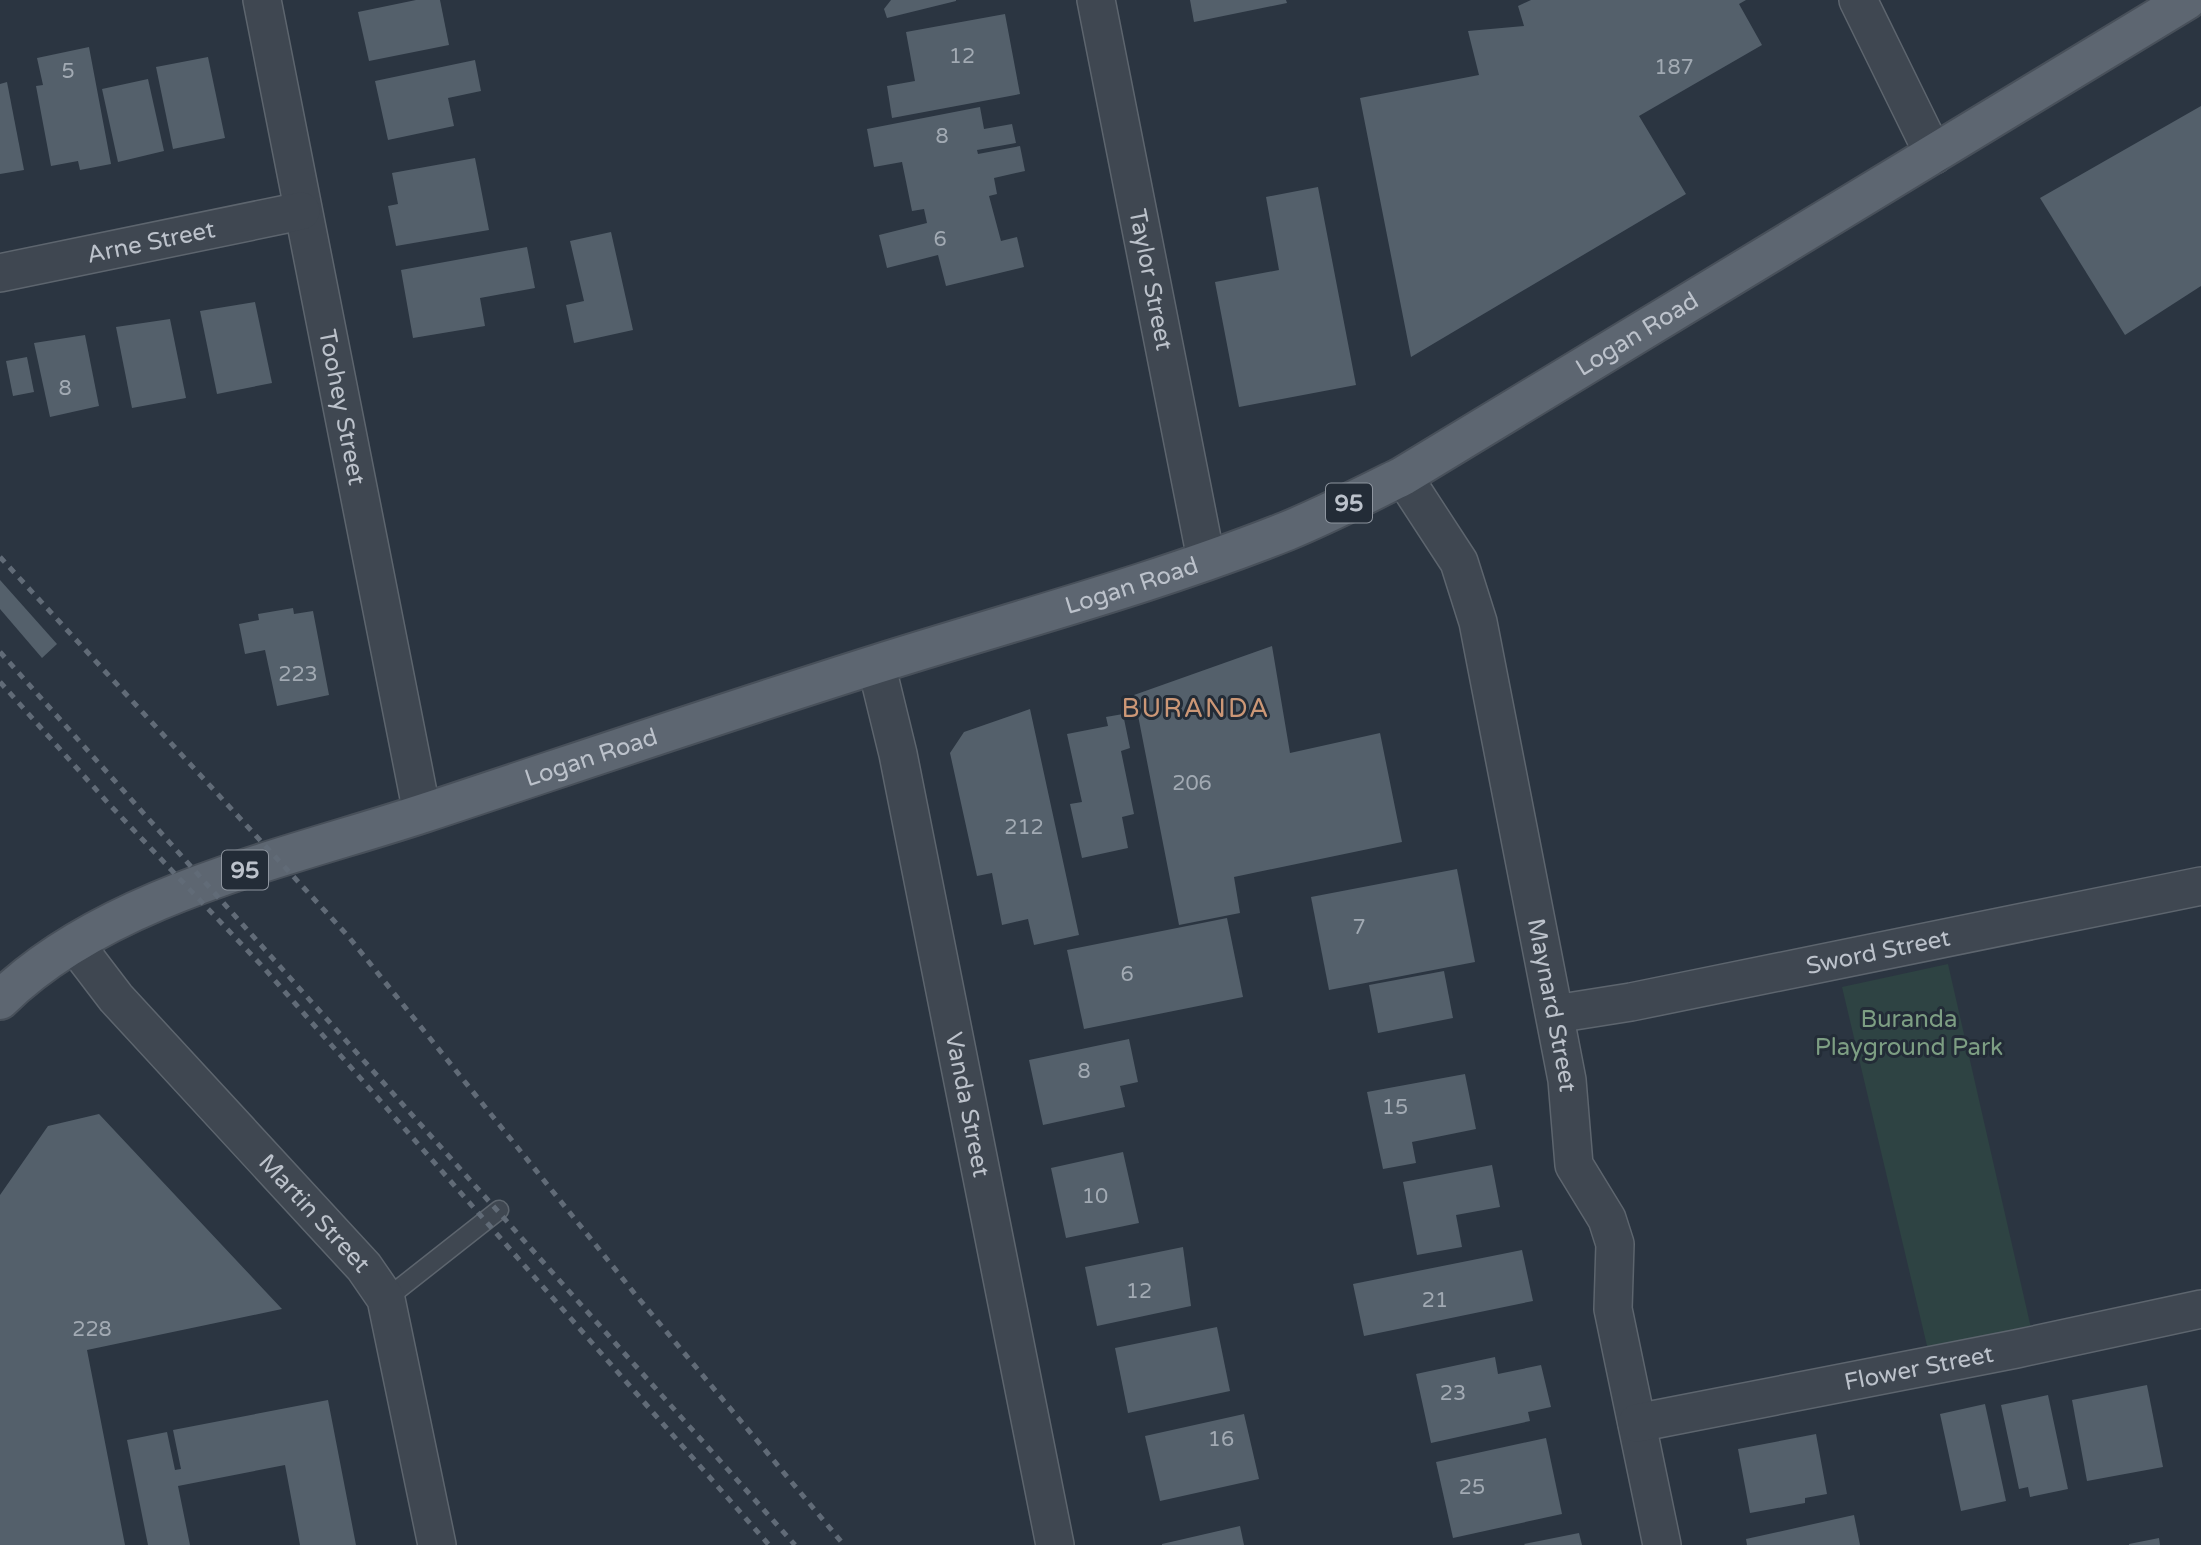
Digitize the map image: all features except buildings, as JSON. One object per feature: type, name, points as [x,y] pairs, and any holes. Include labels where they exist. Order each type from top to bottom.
[{"type":"main road","name":"Logan Road","points":[[0,1000],[44,962],[106,925],[232,875],[1286,531],[1403,476],[2187,0]]},
{"type":"street","name":"Toohey Street","points":[[262,0],[301,211],[422,813]]},
{"type":"street","name":"Taylor Street","points":[[1096,0],[1191,498],[1206,559]]},
{"type":"street","points":[[1858,0],[1934,155]]},
{"type":"street","name":"Arne Street","points":[[0,273],[301,211]]},
{"type":"street","name":"Maynard Street","points":[[1403,476],[1459,562],[1469,589],[1555,1014],[1567,1080],[1574,1164],[1607,1219],[1615,1244],[1613,1309],[1662,1545]]},
{"type":"street","name":"Vanda Street","points":[[876,664],[901,767],[1055,1545]]},
{"type":"street","name":"Sword Street","points":[[1555,1014],[1631,1002],[2201,886]]},
{"type":"street","name":"Martin Street","points":[[74,943],[116,998],[364,1267],[386,1299],[437,1545]]},
{"type":"street","name":"Flower Street","points":[[1637,1423],[2016,1349],[2201,1309]]},
{"type":"lane","points":[[386,1299],[499,1210]]},
{"type":"green space","name":"Buranda Playground Park","points":[[1948,964],[2031,1328],[1928,1350],[1842,987]]},
{"type":"railway","points":[[0,557],[348,936],[635,1294],[844,1545]]},
{"type":"railway","points":[[0,652],[795,1545]]},
{"type":"railway","points":[[0,682],[108,803],[264,968],[769,1545]]},
{"type":"district","name":"BURANDA","points":[[1196,708]]}]
